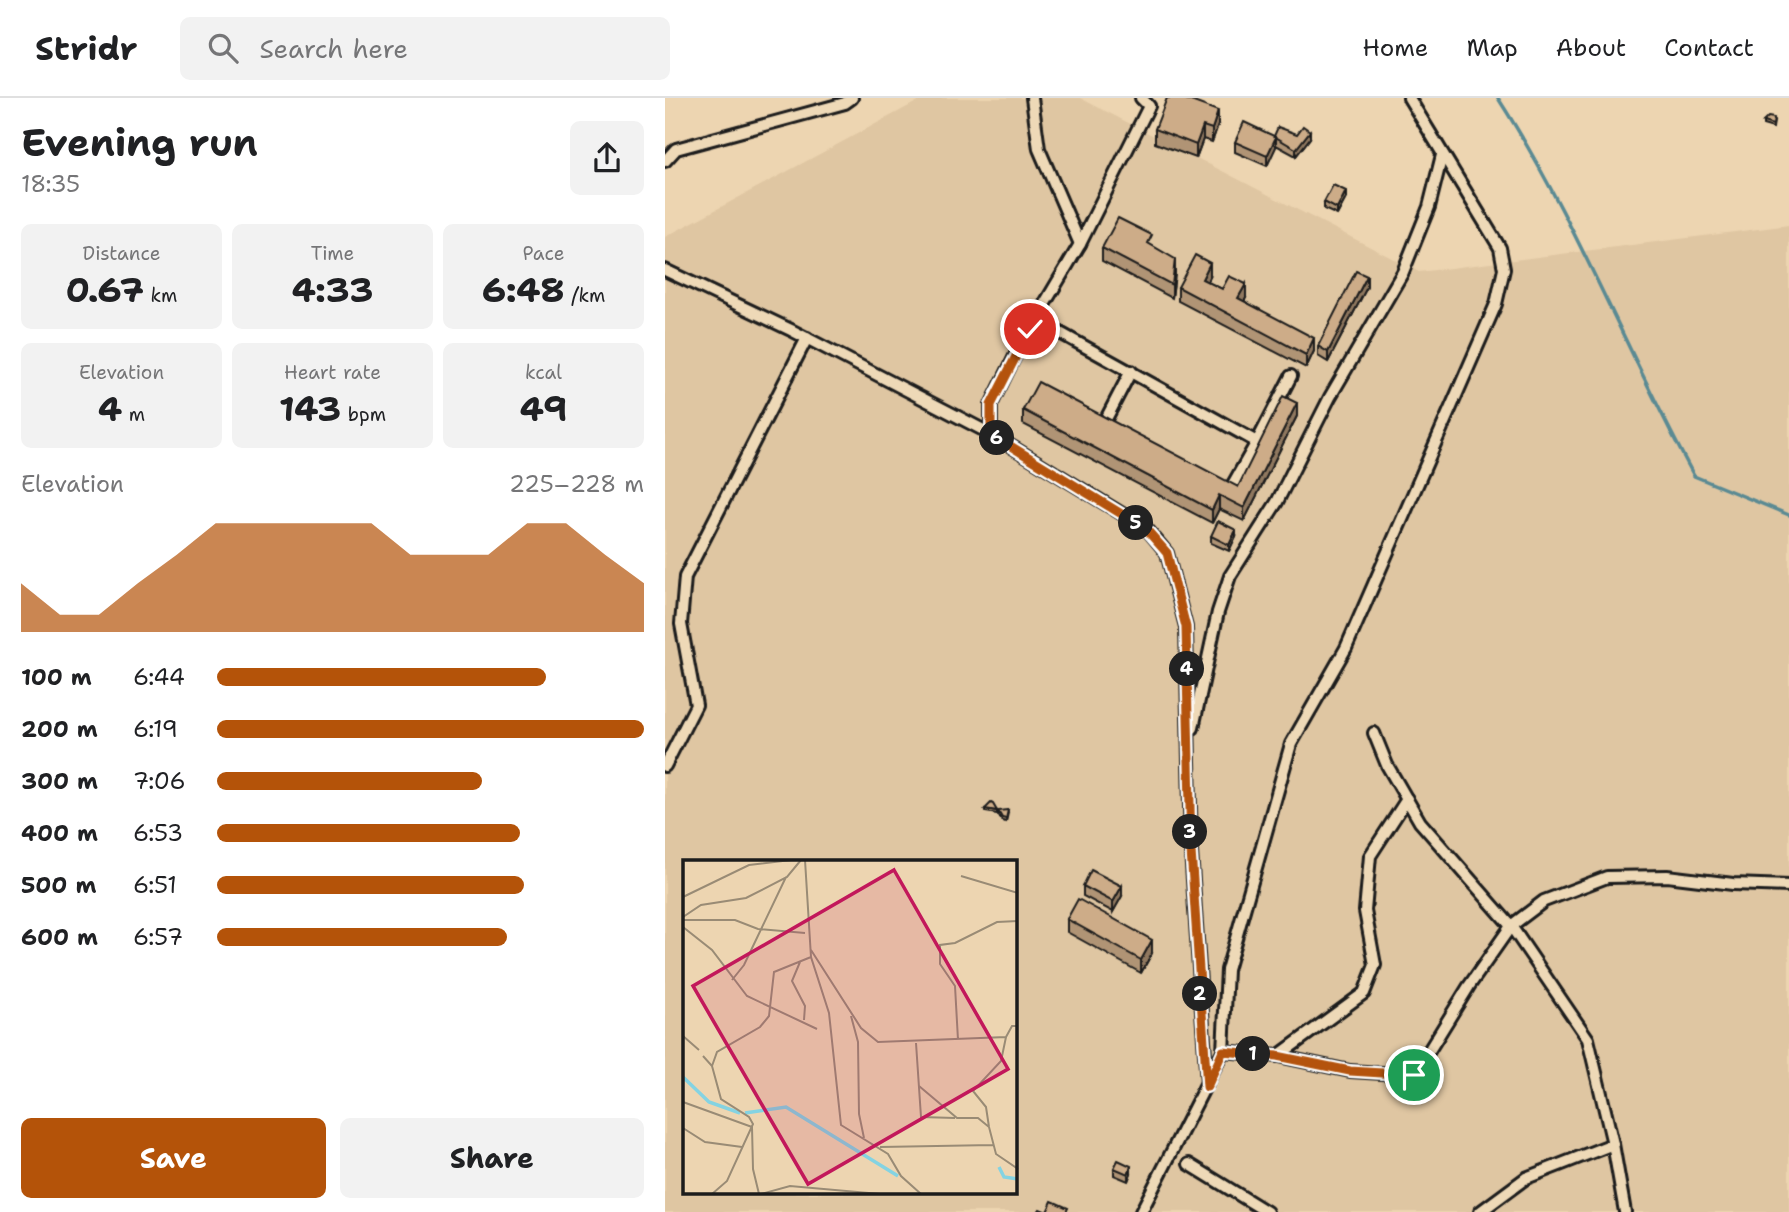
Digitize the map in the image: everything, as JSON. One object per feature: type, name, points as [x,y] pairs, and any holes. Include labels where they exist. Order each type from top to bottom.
[{"type":"street","points":[[665,161],[676,149],[845,103],[852,98]]},
{"type":"street","points":[[1032,98],[1039,149],[1080,244]]},
{"type":"street","points":[[991,434],[991,405],[1030,329],[1080,244],[1149,106],[1141,98]]},
{"type":"street","points":[[1141,1212],[1223,1051],[1227,970],[1282,769],[1303,719],[1331,678],[1346,648],[1496,304],[1504,269],[1500,248],[1409,98]]},
{"type":"street","points":[[1189,748],[1218,612],[1230,576],[1245,548],[1267,521],[1330,397],[1403,272],[1429,207],[1442,155]]},
{"type":"street","points":[[665,270],[807,338],[991,434],[1146,529],[1167,553],[1186,627],[1191,851],[1207,1087]]},
{"type":"street","points":[[1030,329],[1041,326],[1053,329],[1257,442]]},
{"type":"street","points":[[665,766],[696,705],[681,624],[685,577],[807,338]]},
{"type":"street","points":[[1106,419],[1131,371]]},
{"type":"street","points":[[1233,486],[1291,376]]},
{"type":"street","points":[[1374,733],[1420,822],[1511,926],[1588,1039],[1613,1144],[1625,1212]]},
{"type":"street","points":[[1277,1056],[1364,993],[1375,965],[1366,911],[1370,856],[1407,799]]},
{"type":"street","points":[[1223,1051],[1277,1056],[1350,1071],[1414,1075],[1469,986],[1511,926],[1544,901],[1607,877],[1667,876],[1733,884],[1789,886]]},
{"type":"street","points":[[1480,1212],[1526,1178],[1613,1144]]},
{"type":"street","points":[[1189,1164],[1267,1212]]},
{"type":"shaded area","points":[[924,98],[1080,98],[1419,272],[1789,225],[1789,1212],[665,1212],[665,237]]},
{"type":"building","points":[[1167,98],[1183,98],[1218,111],[1212,129],[1203,126],[1196,145],[1155,129]]},
{"type":"building","points":[[1768,117],[1774,118],[1773,125],[1763,122]]},
{"type":"building","points":[[1244,122],[1276,137],[1267,156],[1235,142]]},
{"type":"building","points":[[1303,126],[1310,131],[1296,149],[1274,136],[1278,127],[1297,134]]},
{"type":"building","points":[[1333,185],[1346,191],[1337,209],[1324,202]]},
{"type":"building","points":[[1118,218],[1152,235],[1148,243],[1175,259],[1172,285],[1102,248]]},
{"type":"building","points":[[1195,255],[1210,263],[1202,279],[1222,289],[1229,276],[1246,284],[1238,298],[1314,338],[1306,355],[1178,287]]},
{"type":"building","points":[[1356,271],[1367,276],[1328,352],[1318,346]]},
{"type":"building","points":[[1038,382],[1238,487],[1283,396],[1297,403],[1244,508],[1219,495],[1212,510],[1023,410]]},
{"type":"building","points":[[1218,521],[1236,530],[1229,545],[1211,536]]},
{"type":"building","points":[[993,804],[997,811],[985,809]]},
{"type":"building","points":[[1008,810],[1006,819],[1002,818],[998,811]]},
{"type":"building","points":[[1091,870],[1122,886],[1113,902],[1083,886]]},
{"type":"building","points":[[1078,899],[1152,940],[1141,960],[1067,919]]},
{"type":"building","points":[[1118,1160],[1131,1166],[1128,1174],[1114,1168]]},
{"type":"building","points":[[1052,1201],[1068,1208],[1066,1212],[1047,1212]]},
{"type":"waterway","points":[[1498,98],[1552,190],[1694,476],[1789,515]]},
{"type":"route","points":[[1030,329],[991,405],[991,434],[1146,529],[1167,553],[1186,627],[1188,793],[1207,1087],[1223,1051],[1277,1056],[1350,1071],[1414,1075]]}]
